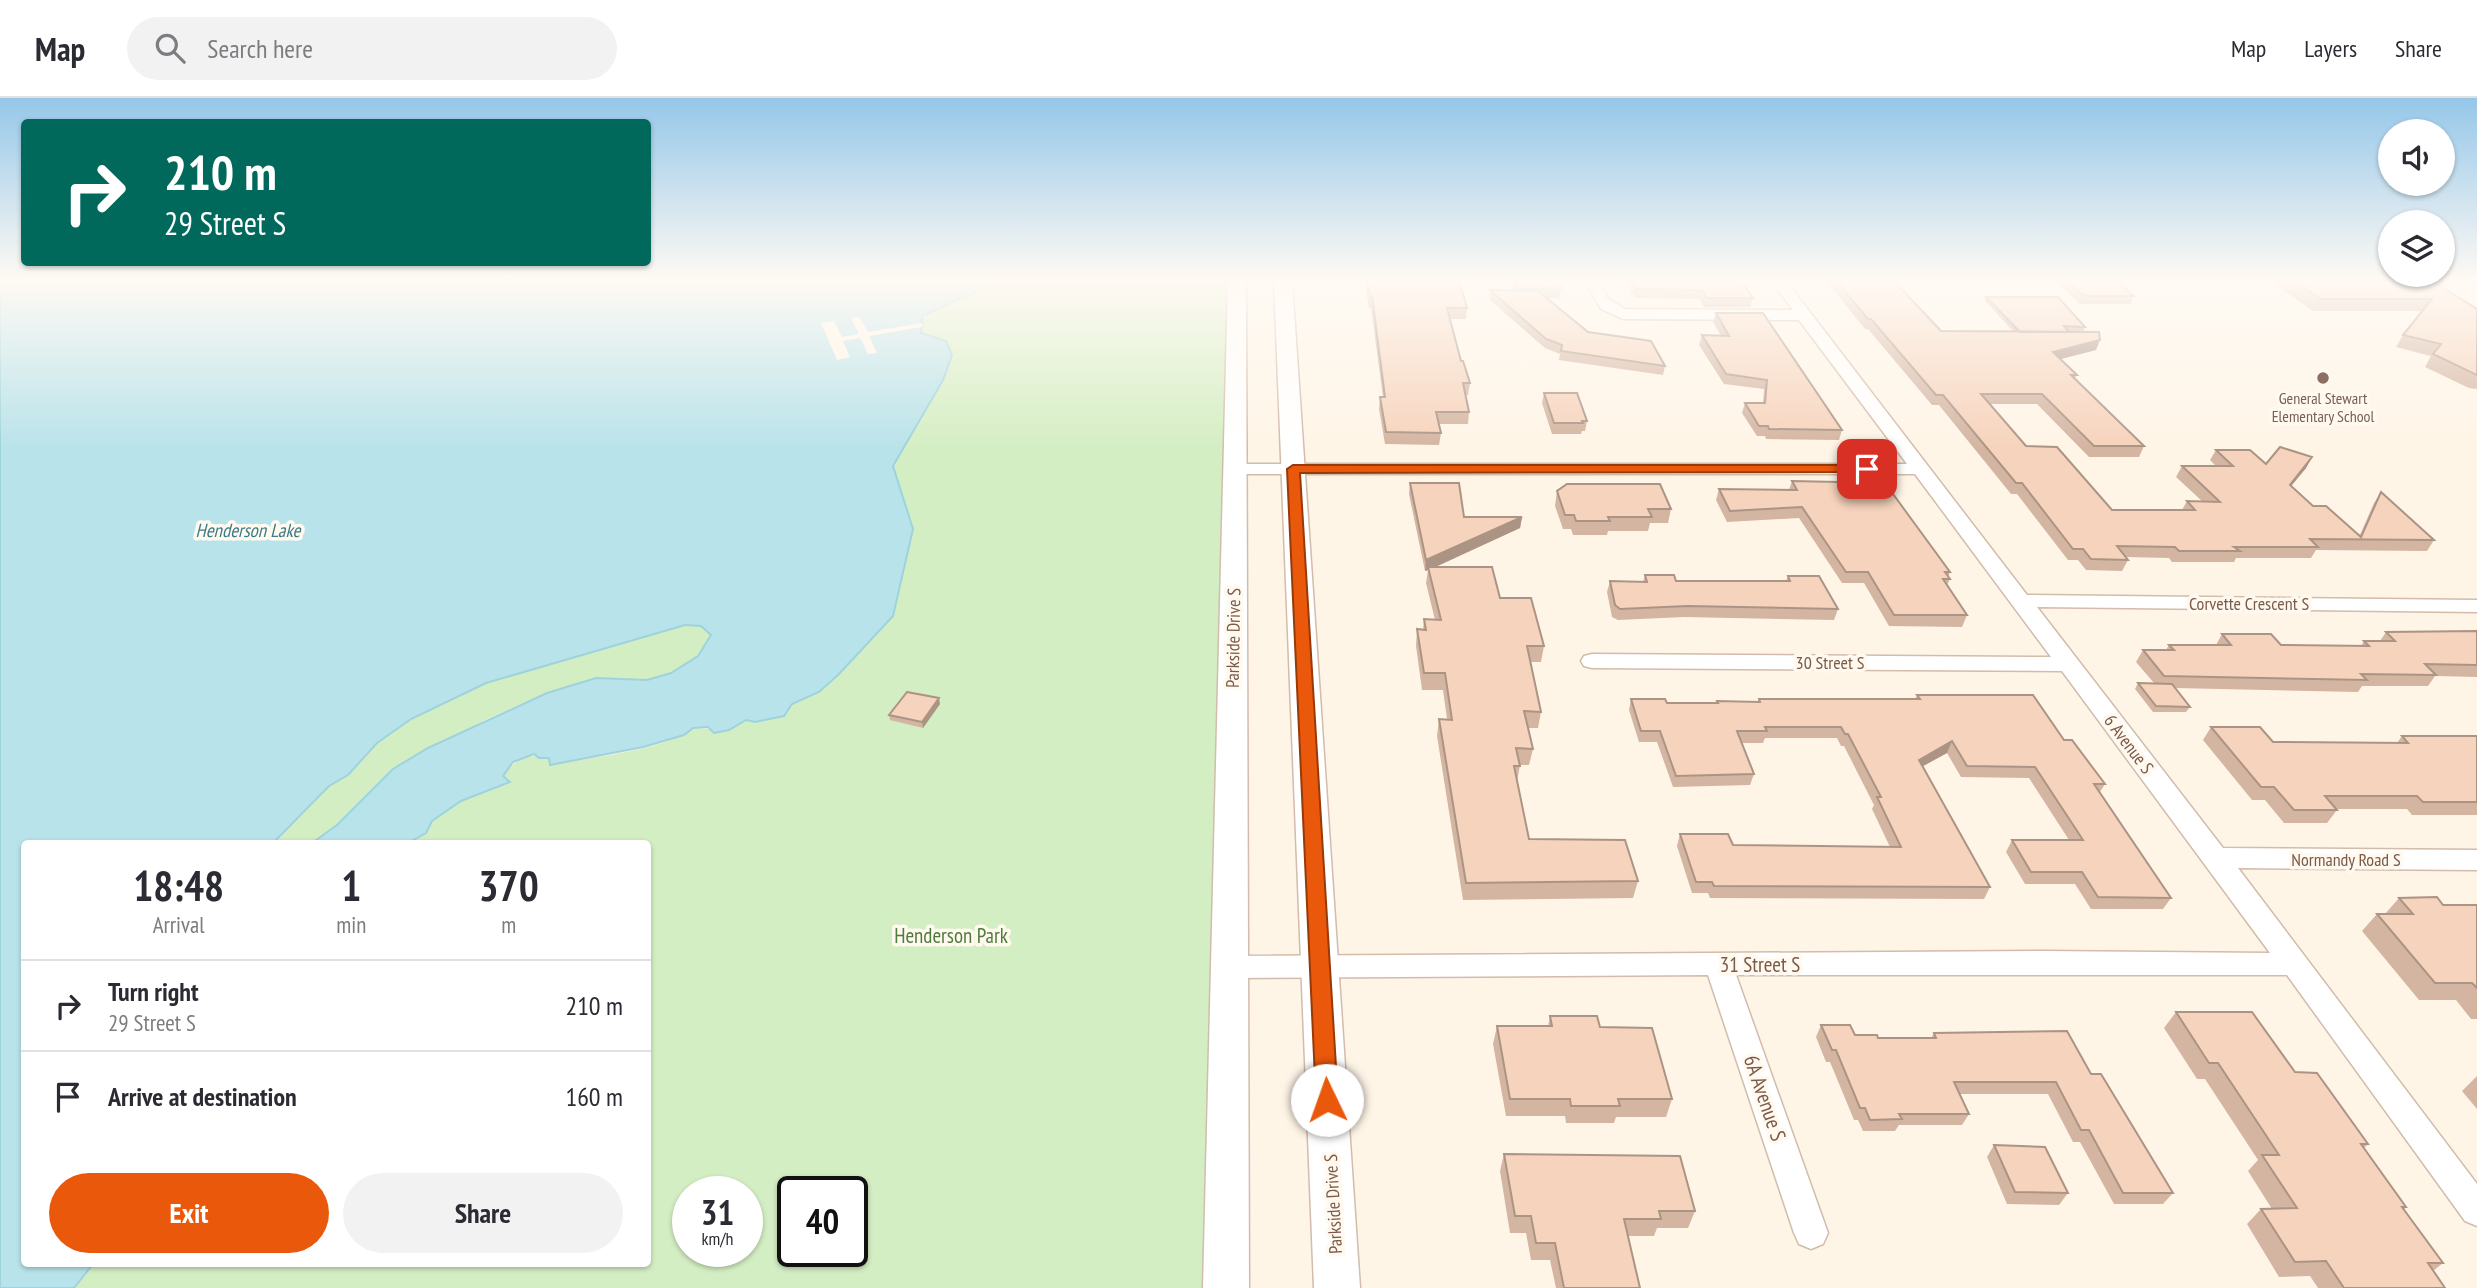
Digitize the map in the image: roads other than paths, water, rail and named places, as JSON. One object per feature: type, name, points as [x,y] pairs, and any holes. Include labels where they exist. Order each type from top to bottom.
[{"type":"street","name":"Parkside Drive S","points":[[1226,1288],[1227,967],[1237,337]]},
{"type":"street","name":"Parkside Drive S","points":[[1286,337],[1337,1288]]},
{"type":"street","name":"6 Avenue S","points":[[1819,337],[2216,858],[2477,1210]]},
{"type":"street","points":[[1236,469],[1919,469]]},
{"type":"street","name":"Corvette Crescent S","points":[[2022,601],[2477,606]]},
{"type":"street","name":"30 Street S","points":[[1592,661],[2068,664]]},
{"type":"street","name":"Normandy Road S","points":[[2216,858],[2477,860]]},
{"type":"street","name":"6A Avenue S","points":[[1718,964],[1811,1233]]},
{"type":"street","name":"31 Street S","points":[[1227,967],[2292,964]]},
{"type":"water","name":"Henderson Lake","points":[[0,337],[932,337],[946,341],[952,355],[943,380],[893,466],[913,529],[893,616],[839,674],[819,692],[792,704],[784,716],[755,722],[746,720],[729,730],[714,733],[708,727],[693,728],[684,735],[643,747],[550,765],[549,758],[539,758],[534,754],[513,762],[503,776],[510,782],[461,801],[432,821],[426,833],[413,840],[316,840],[337,825],[393,769],[428,748],[547,693],[596,678],[647,680],[671,673],[698,656],[711,635],[701,626],[685,625],[486,683],[411,719],[377,743],[348,775],[329,786],[276,840],[21,840],[21,1267],[91,1267],[74,1288],[0,1288]]},
{"type":"place","name":"General Stewart Elementary School","points":[[2323,378]]},
{"type":"park label","name":"Henderson Park","points":[[951,935]]}]
